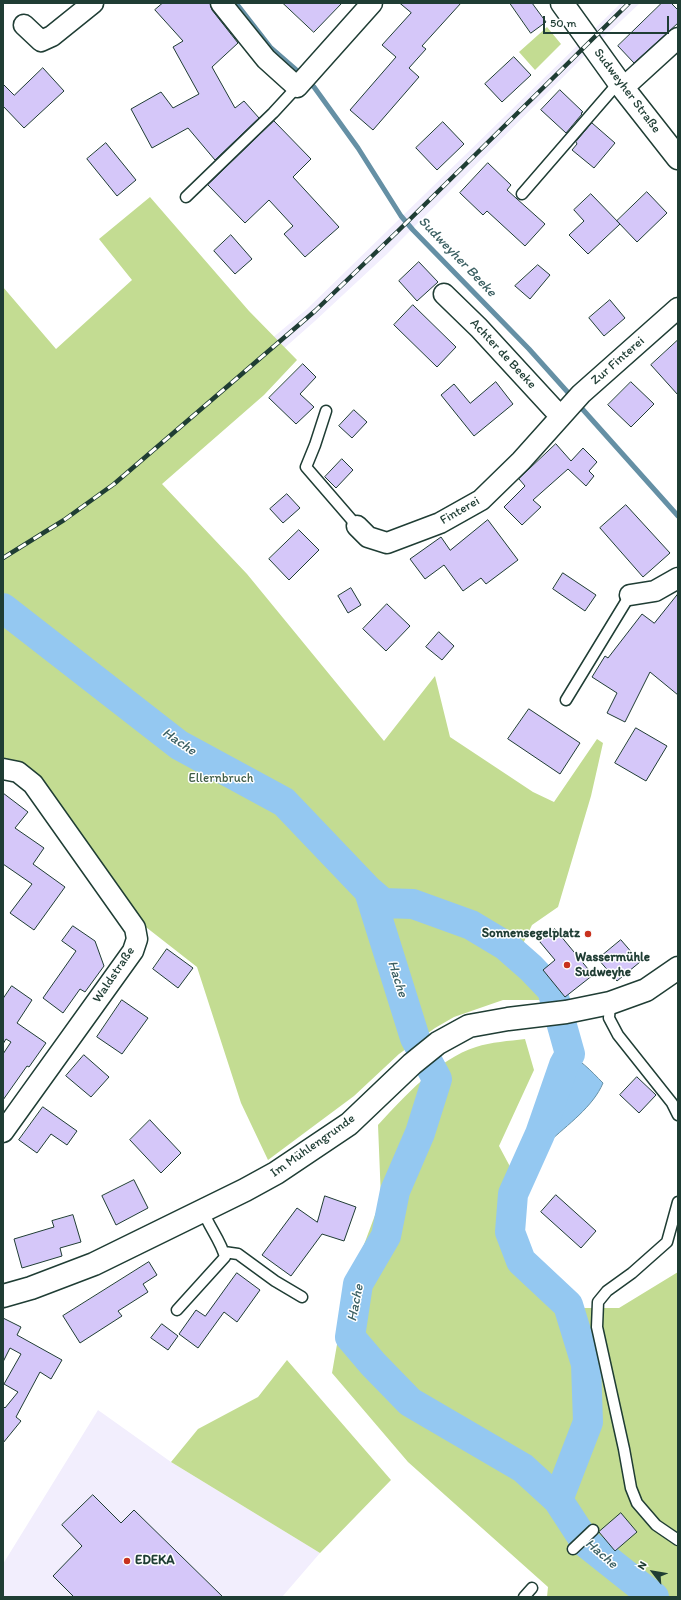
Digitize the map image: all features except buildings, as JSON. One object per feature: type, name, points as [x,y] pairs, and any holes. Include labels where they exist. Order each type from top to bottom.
[{"type":"main road","name":"Sudweyher Straße","points":[[562,3],[621,85],[678,158]]},
{"type":"main road","name":"Im Mühlengrunde","points":[[3,1296],[31,1288],[94,1264],[203,1211],[276,1173],[349,1124],[412,1064],[438,1043],[469,1026],[508,1019],[556,1014],[610,1003],[646,990],[675,972],[678,968]]},
{"type":"street","points":[[24,25],[41,41],[52,36],[93,3]]},
{"type":"street","points":[[221,3],[266,59],[304,80],[372,3]]},
{"type":"street","points":[[621,85],[678,38]]},
{"type":"street","name":"Achter de Beeke","points":[[444,294],[479,328],[560,416]]},
{"type":"street","name":"Zur Finterei","points":[[560,416],[580,394],[678,308]]},
{"type":"street","name":"Finterei","points":[[357,526],[368,537],[387,544],[440,523],[481,500],[521,460],[560,416]]},
{"type":"street","points":[[630,595],[655,591],[678,578]]},
{"type":"street","name":"Waldstraße","points":[[3,770],[18,772],[33,784],[135,928],[137,939],[133,951],[3,1132]]},
{"type":"lane","points":[[186,197],[273,113],[304,80]]},
{"type":"lane","points":[[522,194],[621,85]]},
{"type":"lane","points":[[326,411],[306,467],[357,526]]},
{"type":"lane","points":[[566,700],[630,595]]},
{"type":"lane","points":[[610,1003],[609,1018],[618,1035],[672,1103],[678,1115]]},
{"type":"lane","points":[[678,1202],[667,1242],[632,1273],[607,1291],[598,1302],[597,1327],[631,1488],[637,1503],[656,1525],[678,1540]]},
{"type":"lane","points":[[177,1310],[225,1257],[222,1246],[208,1224],[203,1211]]},
{"type":"lane","points":[[224,1252],[238,1254],[275,1281],[302,1298]]},
{"type":"lane","points":[[573,1549],[593,1530]]},
{"type":"lane","points":[[524,1597],[532,1588]]},
{"type":"shaded area","points":[[621,3],[640,3],[588,52],[387,254],[315,321],[120,493],[106,477],[307,309]]},
{"type":"shaded area","points":[[98,1410],[171,1462],[320,1553],[282,1597],[3,1597],[3,1564]]},
{"type":"green space","points":[[547,27],[561,44],[535,70],[519,52]]},
{"type":"green space","name":"Ellernbruch","points":[[150,197],[249,311],[297,360],[264,395],[162,484],[247,574],[384,741],[435,676],[450,737],[533,792],[554,802],[597,739],[603,743],[591,796],[558,907],[532,925],[520,950],[516,965],[541,990],[546,1000],[503,1000],[454,1017],[435,1028],[399,1054],[354,1096],[268,1160],[241,1103],[197,967],[142,924],[3,763],[3,287],[56,349],[132,280],[99,239]]},
{"type":"green space","points":[[525,1039],[534,1070],[499,1146],[514,1174],[504,1242],[524,1276],[578,1308],[619,1308],[678,1272],[678,1597],[547,1597],[548,1587],[408,1462],[332,1373],[346,1293],[381,1199],[378,1125],[399,1102],[435,1069],[448,1060],[482,1045]]},
{"type":"green space","points":[[287,1360],[391,1480],[320,1553],[171,1462],[198,1429],[258,1397]]},
{"type":"water","points":[[562,1052],[574,1057],[603,1083],[599,1092],[586,1108],[549,1142],[535,1129],[546,1078],[550,1069]]},
{"type":"waterway","name":"Sudweyher Beeke","points":[[236,3],[271,48],[302,75]]},
{"type":"waterway","name":"Sudweyher Beeke","points":[[307,81],[314,87],[358,148],[401,216],[529,349],[572,397]]},
{"type":"waterway","name":"Sudweyher Beeke","points":[[577,403],[678,516]]},
{"type":"waterway","name":"Hache","points":[[3,608],[179,745],[284,802],[369,891],[415,1038],[437,1079],[420,1133],[395,1191],[386,1236],[358,1284],[350,1337],[373,1364],[410,1402],[523,1468],[558,1500],[586,1543],[654,1597]]},
{"type":"waterway","points":[[369,891],[383,903],[413,904],[471,925],[506,946],[531,968],[552,990],[570,1054],[564,1065],[540,1134],[513,1194],[510,1232],[521,1261],[568,1305],[586,1364],[588,1422],[558,1500]]},
{"type":"railway","points":[[3,558],[64,520],[114,484],[315,311],[629,3]]},
{"type":"place","name":"Sonnensegelplatz","points":[[588,934]]},
{"type":"place","name":"Wassermühle Sudweyhe","points":[[567,965]]},
{"type":"place","name":"EDEKA","points":[[127,1561]]}]
